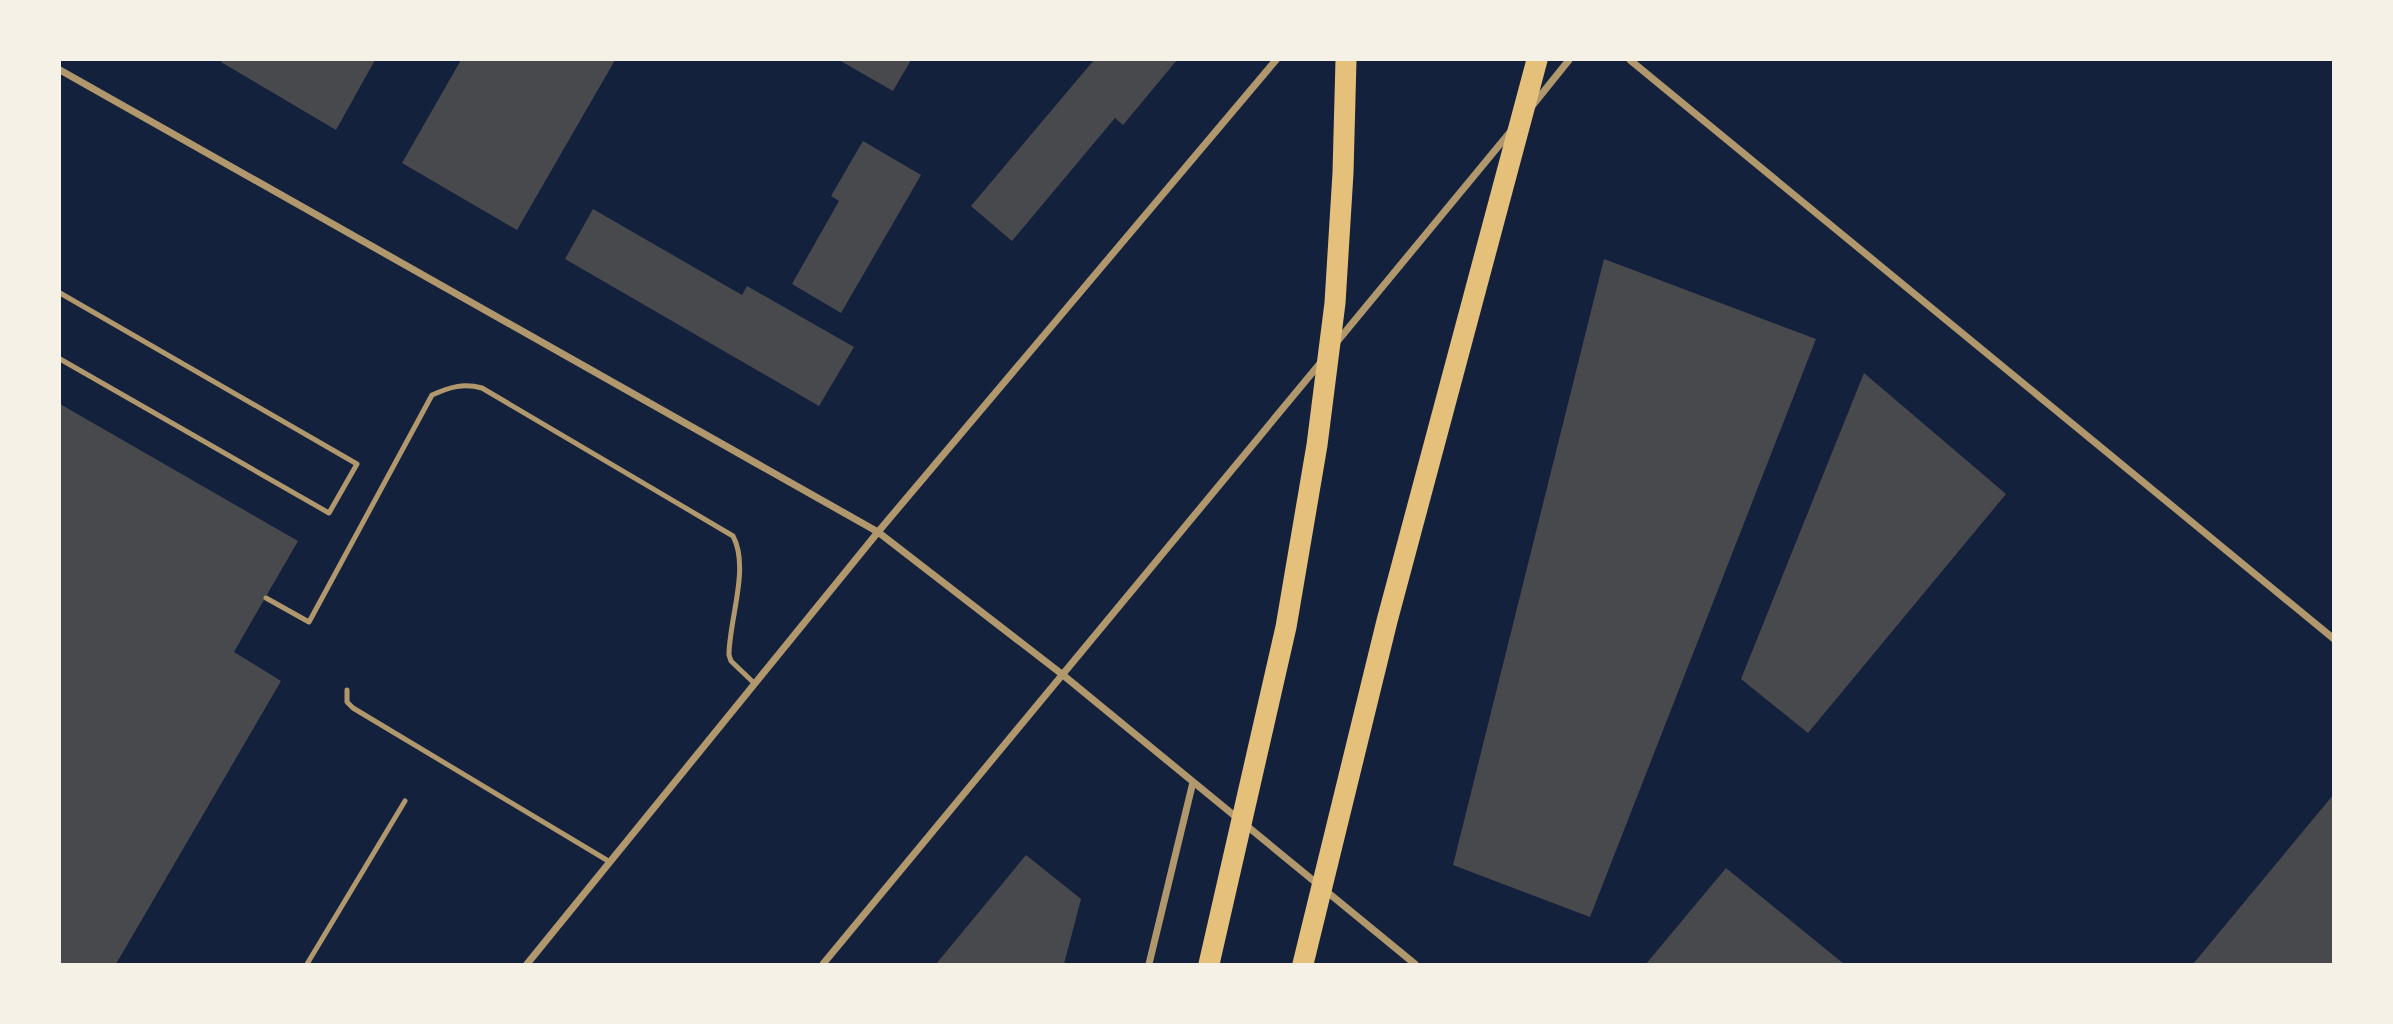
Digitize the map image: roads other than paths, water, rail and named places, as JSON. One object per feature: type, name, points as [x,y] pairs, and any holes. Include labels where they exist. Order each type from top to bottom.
[{"type":"highway","points":[[1209,964],[1286,627],[1317,445],[1335,303],[1343,173],[1346,60]]},
{"type":"highway","points":[[1303,964],[1387,621],[1537,60]]},
{"type":"street","points":[[527,964],[878,532],[1276,60]]},
{"type":"street","points":[[823,964],[1569,60]]},
{"type":"street","points":[[1630,60],[2333,639]]},
{"type":"street","points":[[60,70],[878,532],[1063,675],[1415,964]]},
{"type":"street","points":[[1149,964],[1194,782]]},
{"type":"lane","points":[[60,293],[357,464],[329,513],[60,359]]},
{"type":"lane","points":[[266,598],[309,622],[432,395],[449,387],[468,385],[482,388],[733,536],[738,545],[740,566],[729,655],[731,661],[755,684]]},
{"type":"lane","points":[[347,690],[347,702],[353,708],[610,862]]},
{"type":"lane","points":[[307,964],[405,801]]}]
